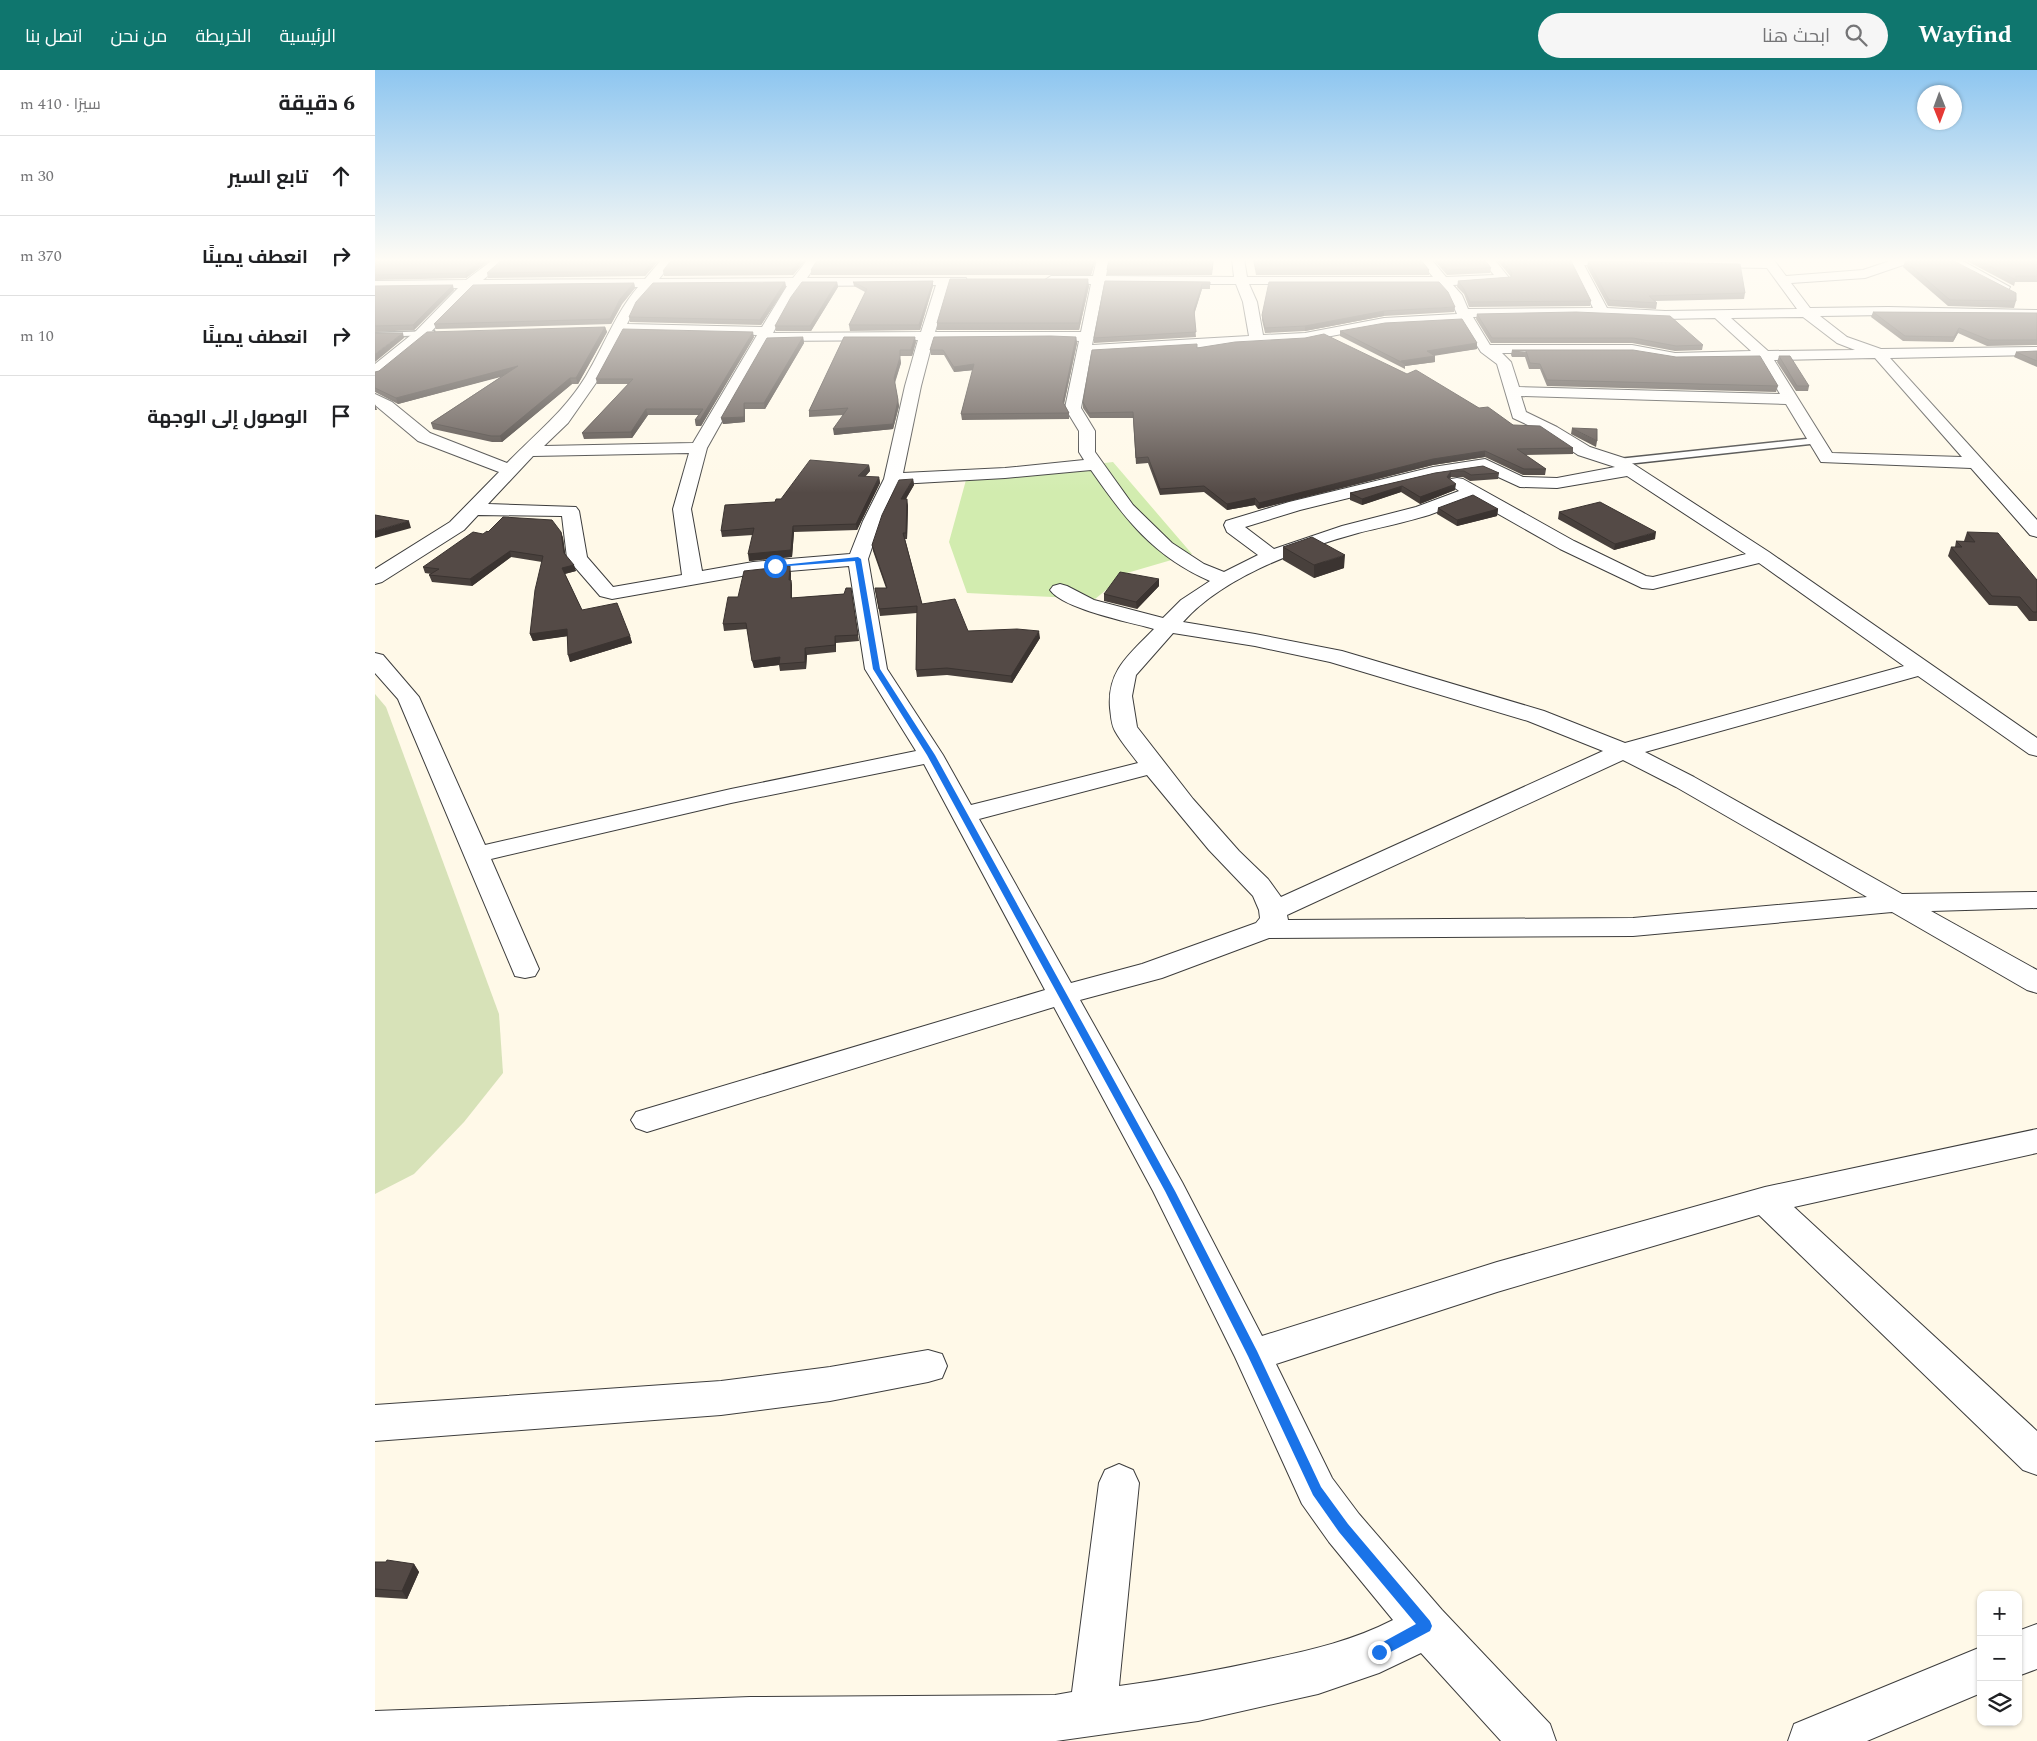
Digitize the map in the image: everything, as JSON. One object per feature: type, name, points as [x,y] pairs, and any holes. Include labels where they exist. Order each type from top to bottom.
[{"type":"street","points":[[375,372],[417,337]]},
{"type":"street","points":[[375,578],[447,533],[474,509],[528,451],[562,420],[587,386],[610,337]]},
{"type":"street","points":[[693,579],[682,509],[699,448],[763,337]]},
{"type":"street","points":[[928,337],[913,386],[893,479],[872,521],[858,559],[876,669],[931,755],[1170,1191],[1253,1355],[1317,1491],[1344,1528],[1426,1626],[1533,1741]]},
{"type":"street","points":[[1059,337],[1086,344],[1257,341],[1315,337]]},
{"type":"street","points":[[1087,337],[1073,408],[1087,431],[1087,452],[1127,508],[1165,547],[1197,568],[1225,580]]},
{"type":"street","points":[[1256,337],[1257,341]]},
{"type":"street","points":[[1479,337],[1486,349],[1504,362],[1519,415],[1551,430],[1584,451],[1624,466],[1761,556],[2037,749]]},
{"type":"street","points":[[1743,337],[1763,355],[1827,458],[1977,463]]},
{"type":"street","points":[[1838,337],[1878,353],[2037,531]]},
{"type":"street","points":[[1486,349],[1632,349],[1675,357],[2037,350]]},
{"type":"street","points":[[1512,391],[1790,399]]},
{"type":"street","points":[[375,399],[386,405],[424,438],[510,470]]},
{"type":"street","points":[[528,451],[699,448]]},
{"type":"street","points":[[893,479],[1005,473],[1096,464]]},
{"type":"street","points":[[1271,556],[1234,528],[1233,525],[1295,506],[1433,472],[1485,464],[1520,482],[1557,483],[1624,466]]},
{"type":"street","points":[[1433,472],[1474,492],[1567,545],[1647,584],[1761,556]]},
{"type":"street","points":[[1270,920],[1266,893],[1231,858],[1153,766],[1124,725],[1121,688],[1128,669],[1188,604],[1225,580],[1271,556],[1349,530],[1422,511],[1474,492]]},
{"type":"street","points":[[474,509],[570,510],[577,558],[607,592],[617,593],[753,568],[858,559]]},
{"type":"street","points":[[1061,590],[1087,604],[1167,626],[1255,640],[1334,656],[1536,716],[1623,751],[1685,782],[2037,983]]},
{"type":"street","points":[[375,660],[408,697],[525,969]]},
{"type":"street","points":[[647,1120],[1062,995],[1152,971],[1270,920],[1623,751],[1921,668]]},
{"type":"street","points":[[476,855],[731,796],[931,755]]},
{"type":"street","points":[[963,814],[1153,766]]},
{"type":"street","points":[[1270,920],[1633,927],[1897,903],[2037,900]]},
{"type":"street","points":[[1253,1355],[1497,1276],[1765,1200],[2037,1140]]},
{"type":"street","points":[[1765,1200],[2037,1457]]},
{"type":"street","points":[[375,1423],[721,1398],[830,1384],[928,1366]]},
{"type":"street","points":[[1093,1713],[1119,1483]]},
{"type":"street","points":[[375,1734],[750,1720],[1055,1718],[1197,1698],[1318,1671],[1379,1652],[1426,1626]]},
{"type":"street","points":[[2022,1652],[2037,1646]]},
{"type":"street","points":[[1811,1741],[1977,1672]]},
{"type":"lane","points":[[1624,466],[1816,441]]},
{"type":"green space","points":[[1113,462],[1192,554],[1127,573],[1095,599],[967,593],[949,542],[966,480]]},
{"type":"green space","points":[[375,694],[386,707],[499,1014],[503,1073],[464,1122],[414,1174],[375,1194]]},
{"type":"building","points":[[375,337],[398,337],[375,354]]},
{"type":"building","points":[[421,337],[599,337],[576,378],[570,378],[500,436],[491,436],[431,423],[518,366],[396,398],[375,388],[375,372],[379,371]]},
{"type":"building","points":[[619,337],[750,337],[700,420],[695,420],[703,409],[646,409],[631,432],[582,433],[633,379],[596,379]]},
{"type":"building","points":[[803,337],[764,403],[744,403],[744,417],[721,418],[767,338]]},
{"type":"building","points":[[844,337],[915,337],[911,350],[900,350],[894,378],[898,400],[893,424],[833,429],[848,408],[809,411]]},
{"type":"building","points":[[934,337],[1076,337],[1063,402],[1069,413],[961,414],[974,364],[954,367],[943,350],[930,350]]},
{"type":"building","points":[[1330,337],[1407,374],[1416,370],[1479,408],[1488,407],[1513,425],[1540,426],[1573,448],[1517,449],[1546,469],[1524,469],[1485,451],[1433,459],[1259,503],[1255,498],[1227,504],[1204,486],[1160,489],[1148,457],[1136,458],[1133,412],[1089,413],[1083,402],[1092,350],[1197,344],[1197,348],[1235,342]]},
{"type":"building","points":[[1352,337],[1473,337],[1477,343],[1427,351],[1435,356],[1401,361],[1405,364]]},
{"type":"building","points":[[1694,337],[1703,345],[1676,346],[1633,338],[1492,338]]},
{"type":"building","points":[[1981,337],[2037,337],[2037,340],[1989,340]]},
{"type":"building","points":[[1512,350],[1633,350],[1676,357],[1760,356],[1778,386],[1547,380],[1540,364],[1530,363],[1526,351]]},
{"type":"building","points":[[2037,351],[2037,361],[2016,352]]},
{"type":"building","points":[[1779,356],[1790,356],[1809,386],[1797,386]]},
{"type":"building","points":[[1572,428],[1597,429],[1597,441]]},
{"type":"building","points":[[810,460],[869,465],[858,476],[879,477],[856,524],[793,526],[791,550],[748,554],[754,528],[721,531],[725,505],[775,502],[776,499],[781,499]]},
{"type":"building","points":[[1483,466],[1499,473],[1471,475],[1464,471],[1451,471],[1447,477],[1456,484],[1420,497],[1402,486],[1362,499],[1350,493],[1435,473]]},
{"type":"building","points":[[913,479],[901,499],[907,499],[906,533],[903,533],[922,604],[955,599],[968,631],[1017,629],[1039,631],[1011,676],[947,668],[916,670],[917,606],[879,609],[875,588],[887,588],[872,545],[882,515],[899,480]]},
{"type":"building","points":[[1473,495],[1498,509],[1457,520],[1438,508]]},
{"type":"building","points":[[1600,502],[1656,532],[1615,544],[1559,512]]},
{"type":"building","points":[[375,515],[409,521],[375,531]]},
{"type":"building","points":[[503,517],[552,520],[561,532],[564,553],[574,565],[562,568],[582,610],[617,603],[630,636],[568,655],[567,629],[530,634],[535,590],[543,556],[510,551],[470,579],[429,575],[439,569],[423,567],[473,532],[483,534],[488,532]]},
{"type":"building","points":[[1967,532],[1998,533],[2037,580],[2037,612],[2033,612],[2020,597],[1992,596],[1951,547],[1962,547],[1956,541],[1975,542]]},
{"type":"building","points":[[1312,537],[1345,555],[1314,565],[1283,547]]},
{"type":"building","points":[[790,566],[791,598],[844,594],[846,588],[851,588],[858,635],[835,636],[835,645],[805,648],[805,662],[779,664],[780,657],[752,661],[746,623],[723,624],[728,597],[738,597],[744,571]]},
{"type":"building","points":[[1120,572],[1159,579],[1136,602],[1104,594]]},
{"type":"building","points":[[387,1560],[414,1564],[402,1591],[375,1589],[375,1562],[386,1562]]},
{"type":"route","points":[[775,566],[858,559],[876,669],[931,755],[1170,1191],[1253,1355],[1317,1491],[1344,1528],[1426,1626],[1379,1652]]}]
